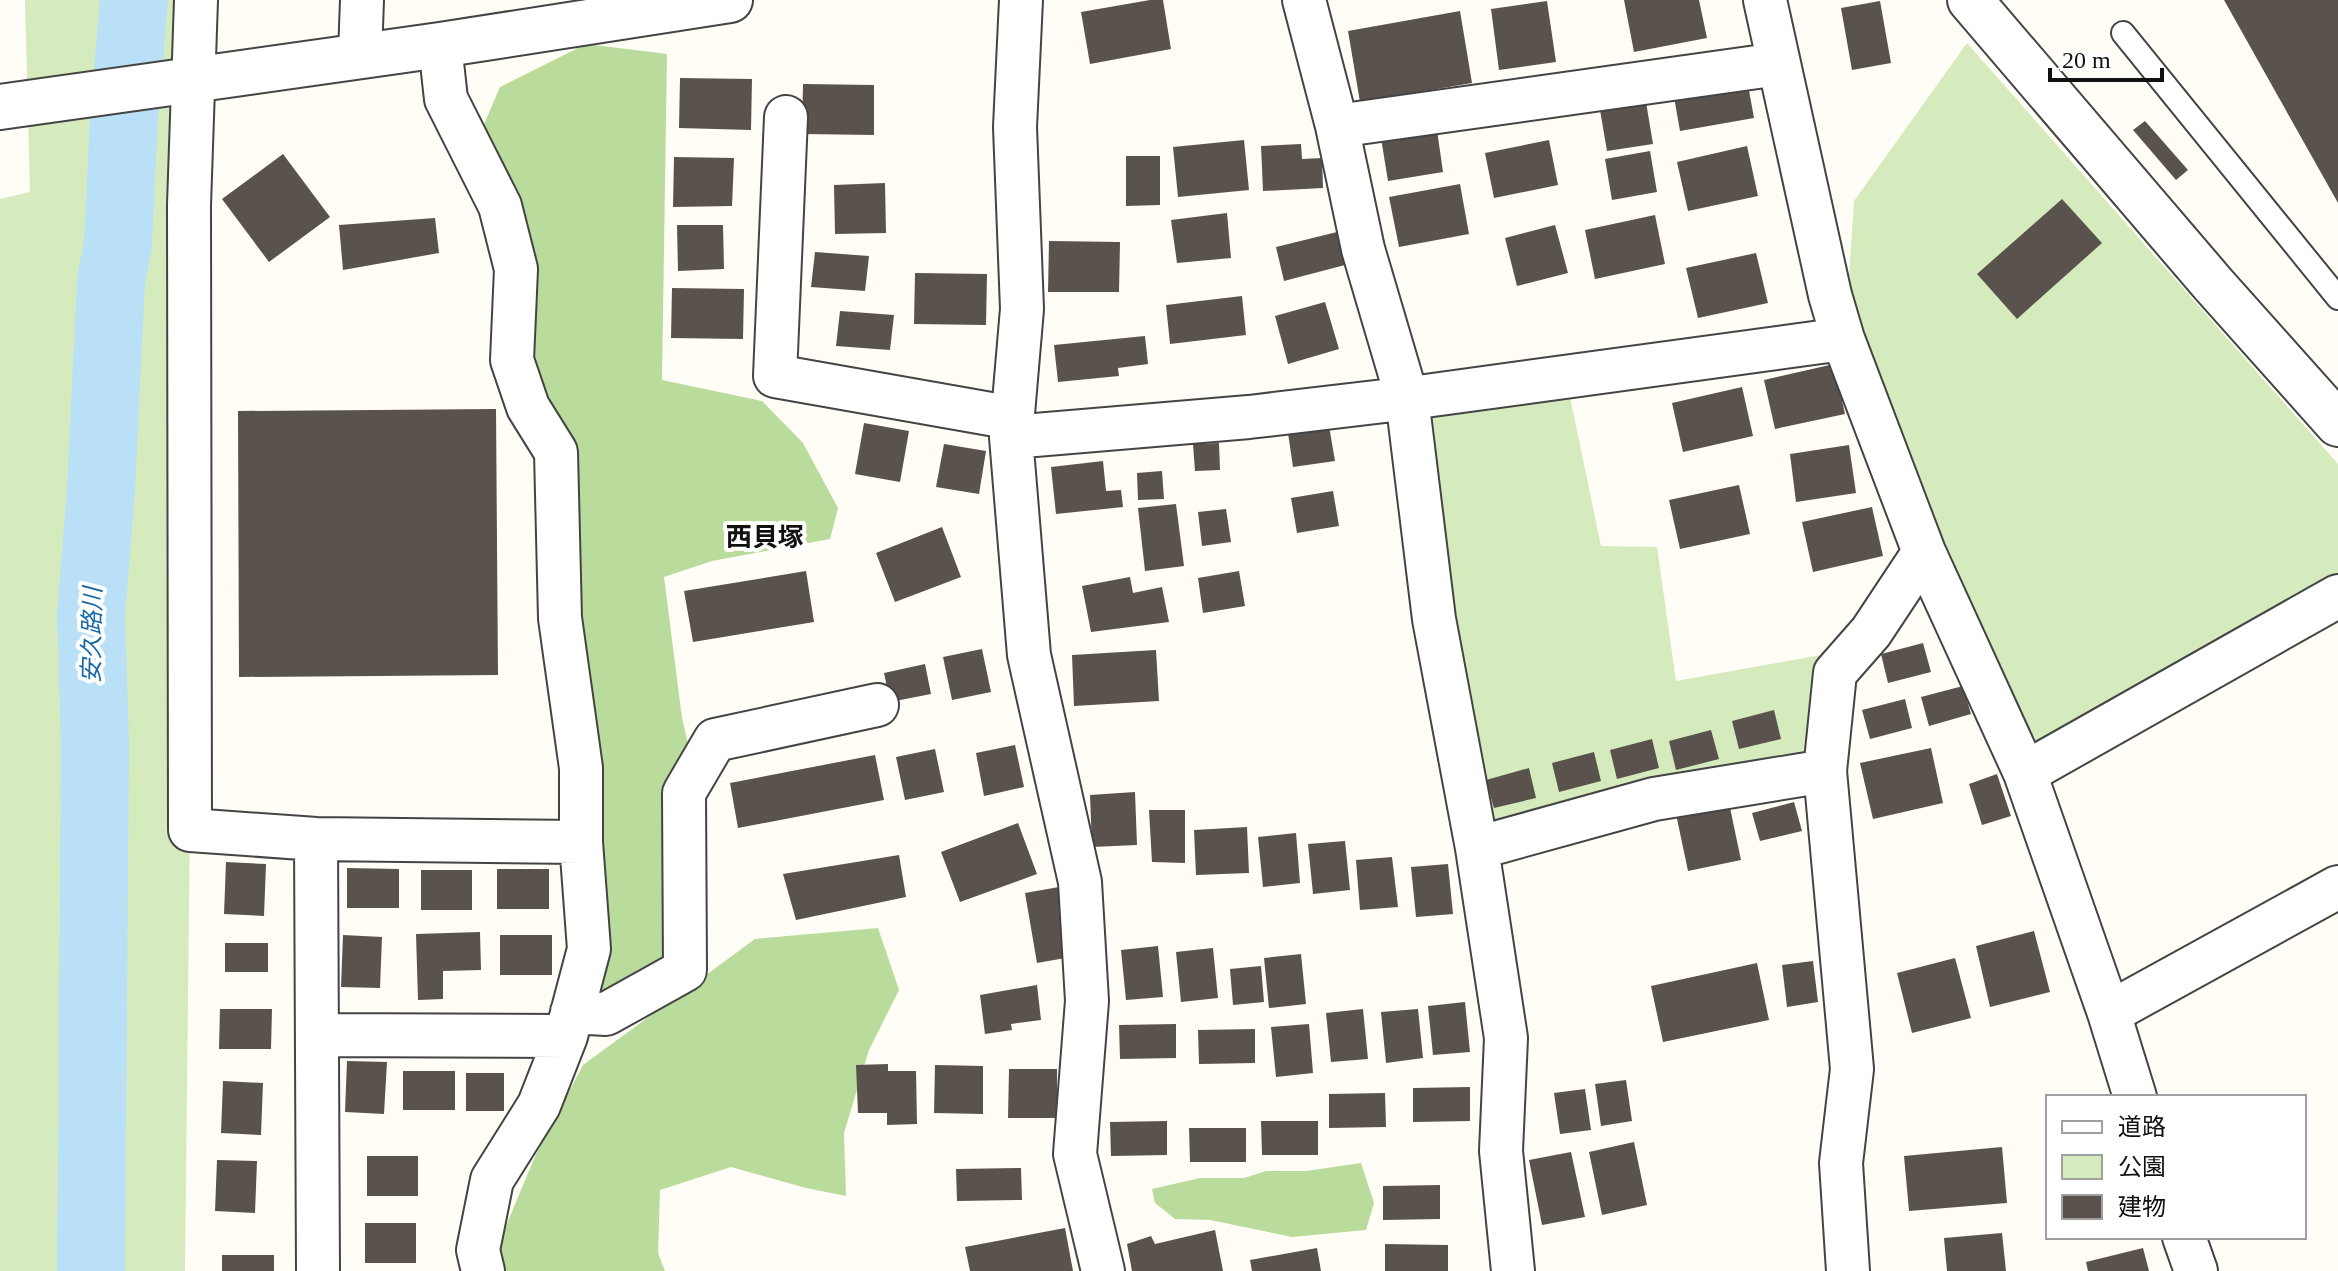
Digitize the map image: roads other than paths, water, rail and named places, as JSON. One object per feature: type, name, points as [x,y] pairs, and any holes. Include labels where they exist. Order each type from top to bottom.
[{"type":"street","points":[[196,0],[189,205],[190,830],[316,839],[581,842]]},
{"type":"street","points":[[360,55],[362,0]]},
{"type":"street","points":[[0,107],[440,45],[730,0]]},
{"type":"street","points":[[1021,0],[1015,127],[1022,309],[1012,427],[1029,655],[1080,882],[1087,1001],[1075,1154],[1103,1271]]},
{"type":"street","points":[[1304,0],[1337,126],[1363,249],[1407,398],[1434,619],[1477,848],[1506,1038],[1501,1151],[1513,1271]]},
{"type":"street","points":[[1765,0],[1830,295],[1843,339],[1924,552],[2025,773],[2134,1095]]},
{"type":"street","points":[[1970,0],[2213,284],[2338,424]]},
{"type":"street","points":[[440,45],[446,99],[500,206],[516,269],[512,360],[528,407],[556,452],[560,618],[581,768],[581,842],[589,949],[569,1024],[539,1105],[492,1180],[478,1250],[483,1271]]},
{"type":"street","points":[[1337,126],[1778,64]]},
{"type":"street","points":[[786,117],[775,376],[1012,427],[1249,417],[1843,339]]},
{"type":"street","points":[[1848,1271],[1841,1163],[1852,1069],[1825,771],[1835,673],[1871,632],[1924,552]]},
{"type":"street","points":[[2025,773],[2338,596]]},
{"type":"street","points":[[317,1035],[569,1024],[606,1014],[685,970],[684,793],[715,740],[877,705]]},
{"type":"street","points":[[1477,848],[1654,799],[1825,771]]},
{"type":"street","points":[[316,839],[318,1271]]},
{"type":"street","points":[[2109,1013],[2338,887]]},
{"type":"street","points":[[2185,1239],[2196,1271]]},
{"type":"lane","points":[[2123,33],[2338,298]]},
{"type":"waterway","name":"安久路川","points":[[91,1271],[95,745],[91,615],[101,490],[111,281],[118,244],[134,0]]},
{"type":"district","name":"西貝塚","points":[[765,537]]}]
